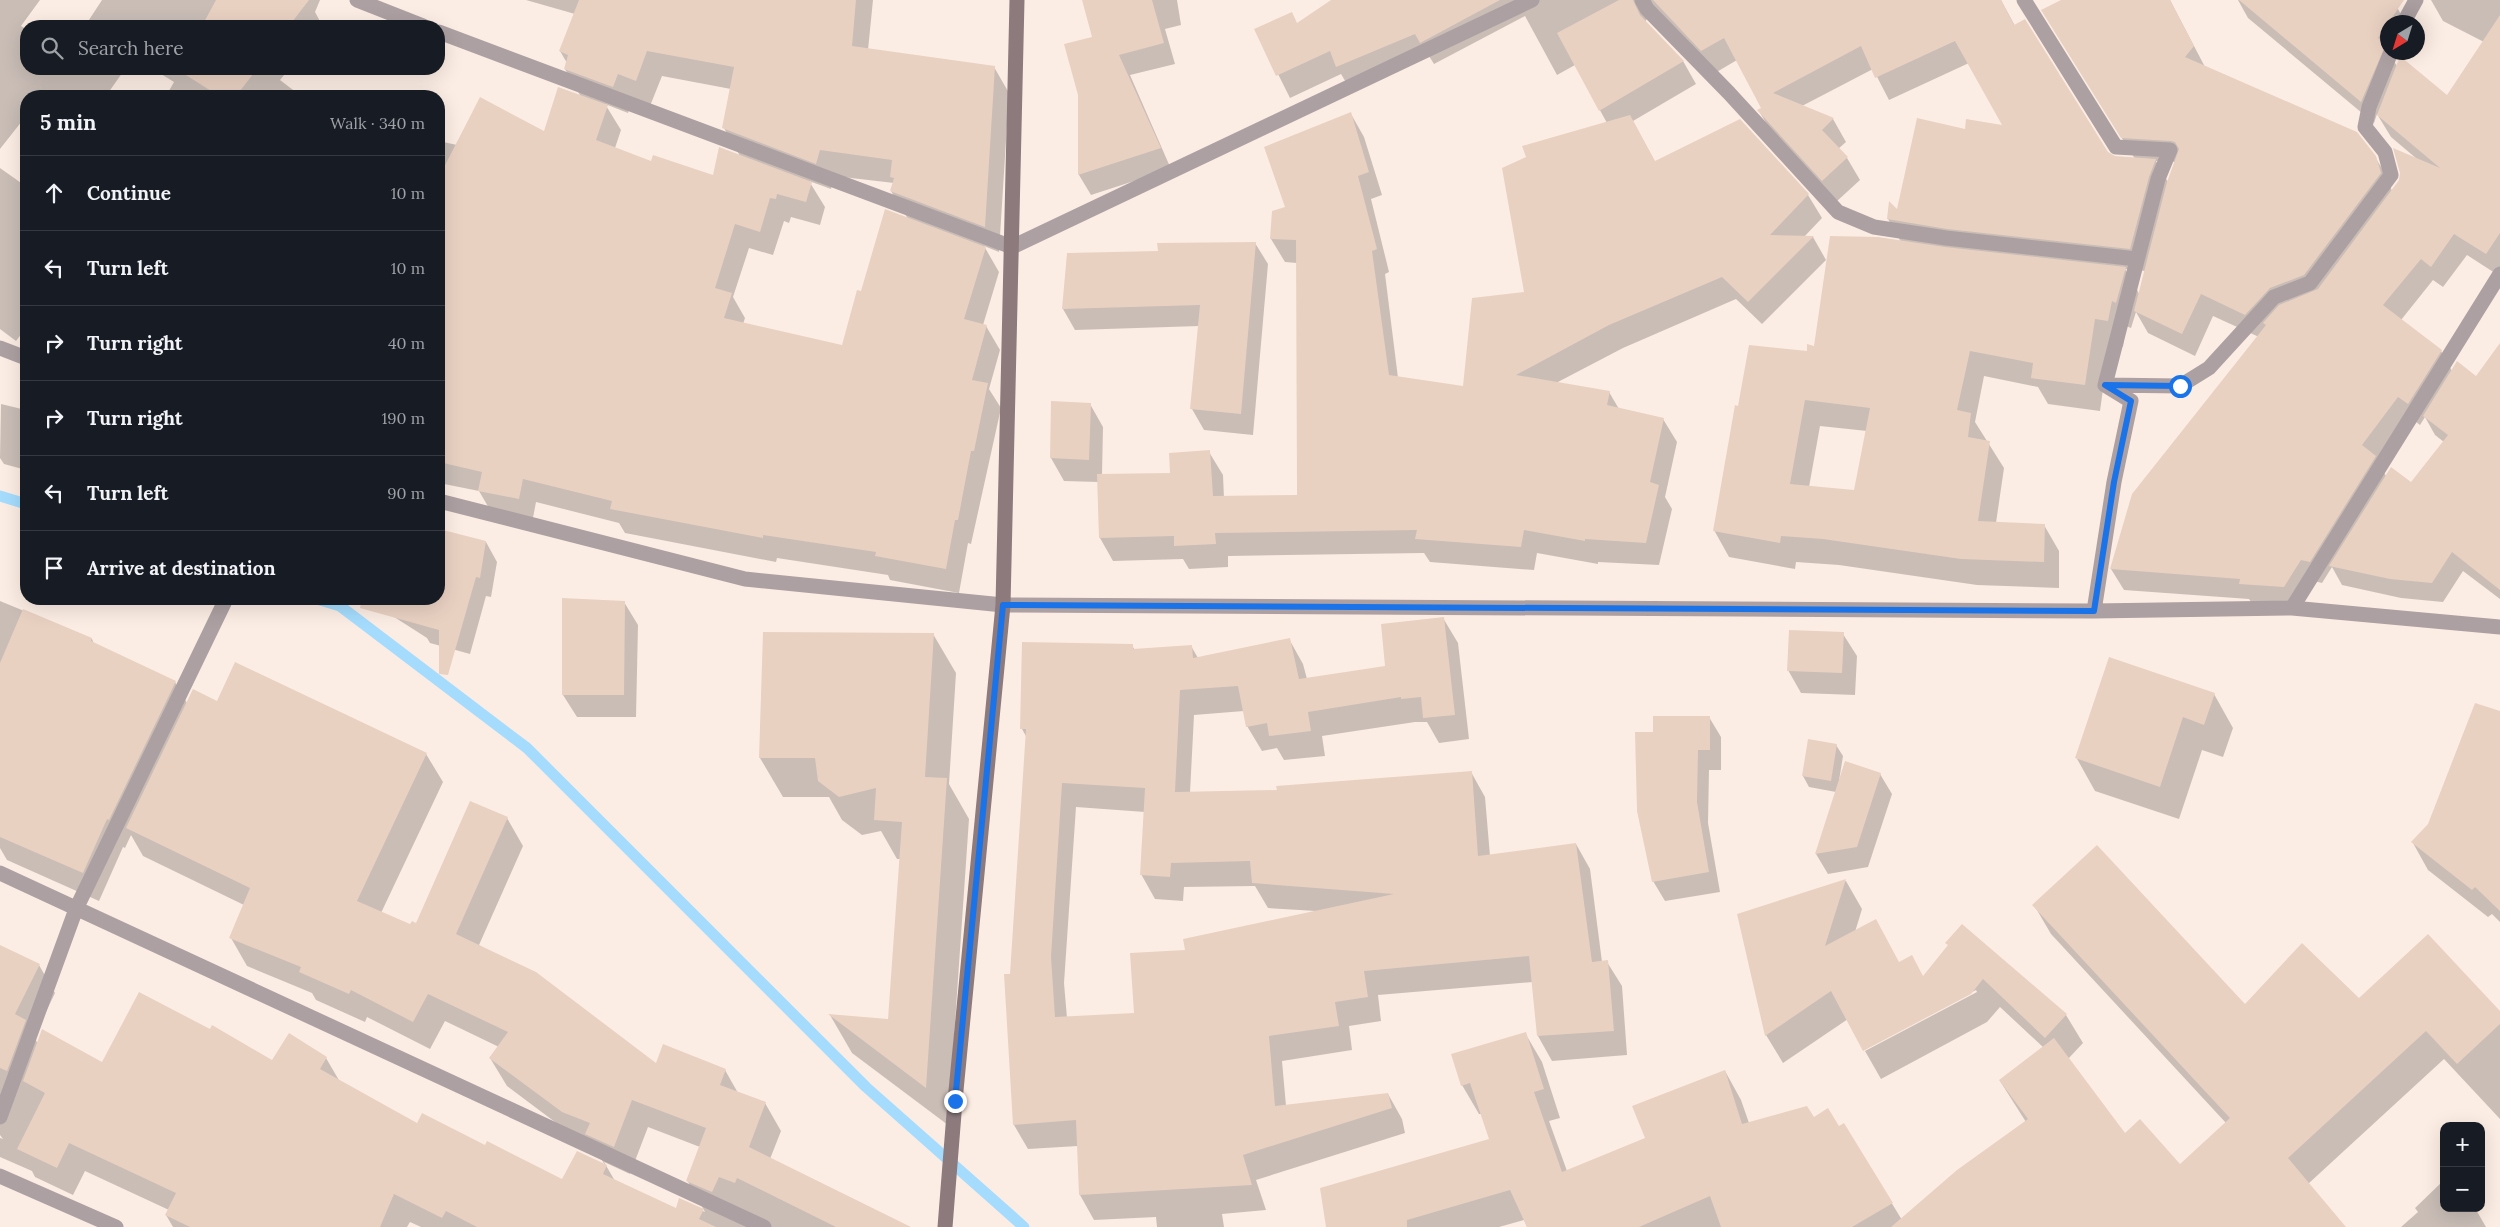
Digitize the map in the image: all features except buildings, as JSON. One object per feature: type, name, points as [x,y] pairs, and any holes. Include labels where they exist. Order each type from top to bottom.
[{"type":"street","points":[[357,0],[408,20]]},
{"type":"street","points":[[945,1227],[955,1101],[1003,605],[1016,0]]},
{"type":"street","points":[[445,34],[1012,248],[1532,0]]},
{"type":"street","points":[[1642,0],[1647,9],[1729,93],[1838,212],[1874,228],[1946,238],[2137,259]]},
{"type":"street","points":[[2024,0],[2116,146],[2170,150],[2158,179],[2105,385]]},
{"type":"street","points":[[2408,15],[2416,0]]},
{"type":"street","points":[[2105,385],[2180,386],[2209,368],[2274,297],[2310,283],[2391,175],[2385,152],[2365,127],[2369,107],[2388,60]]},
{"type":"street","points":[[2292,608],[2500,274]]},
{"type":"street","points":[[0,348],[20,356]]},
{"type":"street","points":[[2094,611],[2114,482],[2131,401],[2105,385]]},
{"type":"street","points":[[445,503],[745,580],[1003,605],[2094,611],[2292,608],[2500,627]]},
{"type":"street","points":[[0,1116],[76,909],[223,605]]},
{"type":"street","points":[[0,873],[764,1227]]},
{"type":"street","points":[[0,1176],[116,1227]]},
{"type":"waterway","points":[[0,496],[20,502]]},
{"type":"waterway","points":[[337,605],[527,748],[866,1087],[1024,1227]]},
{"type":"route","points":[[955,1101],[1003,605],[2094,611],[2114,482],[2131,401],[2105,385],[2180,386]]}]
